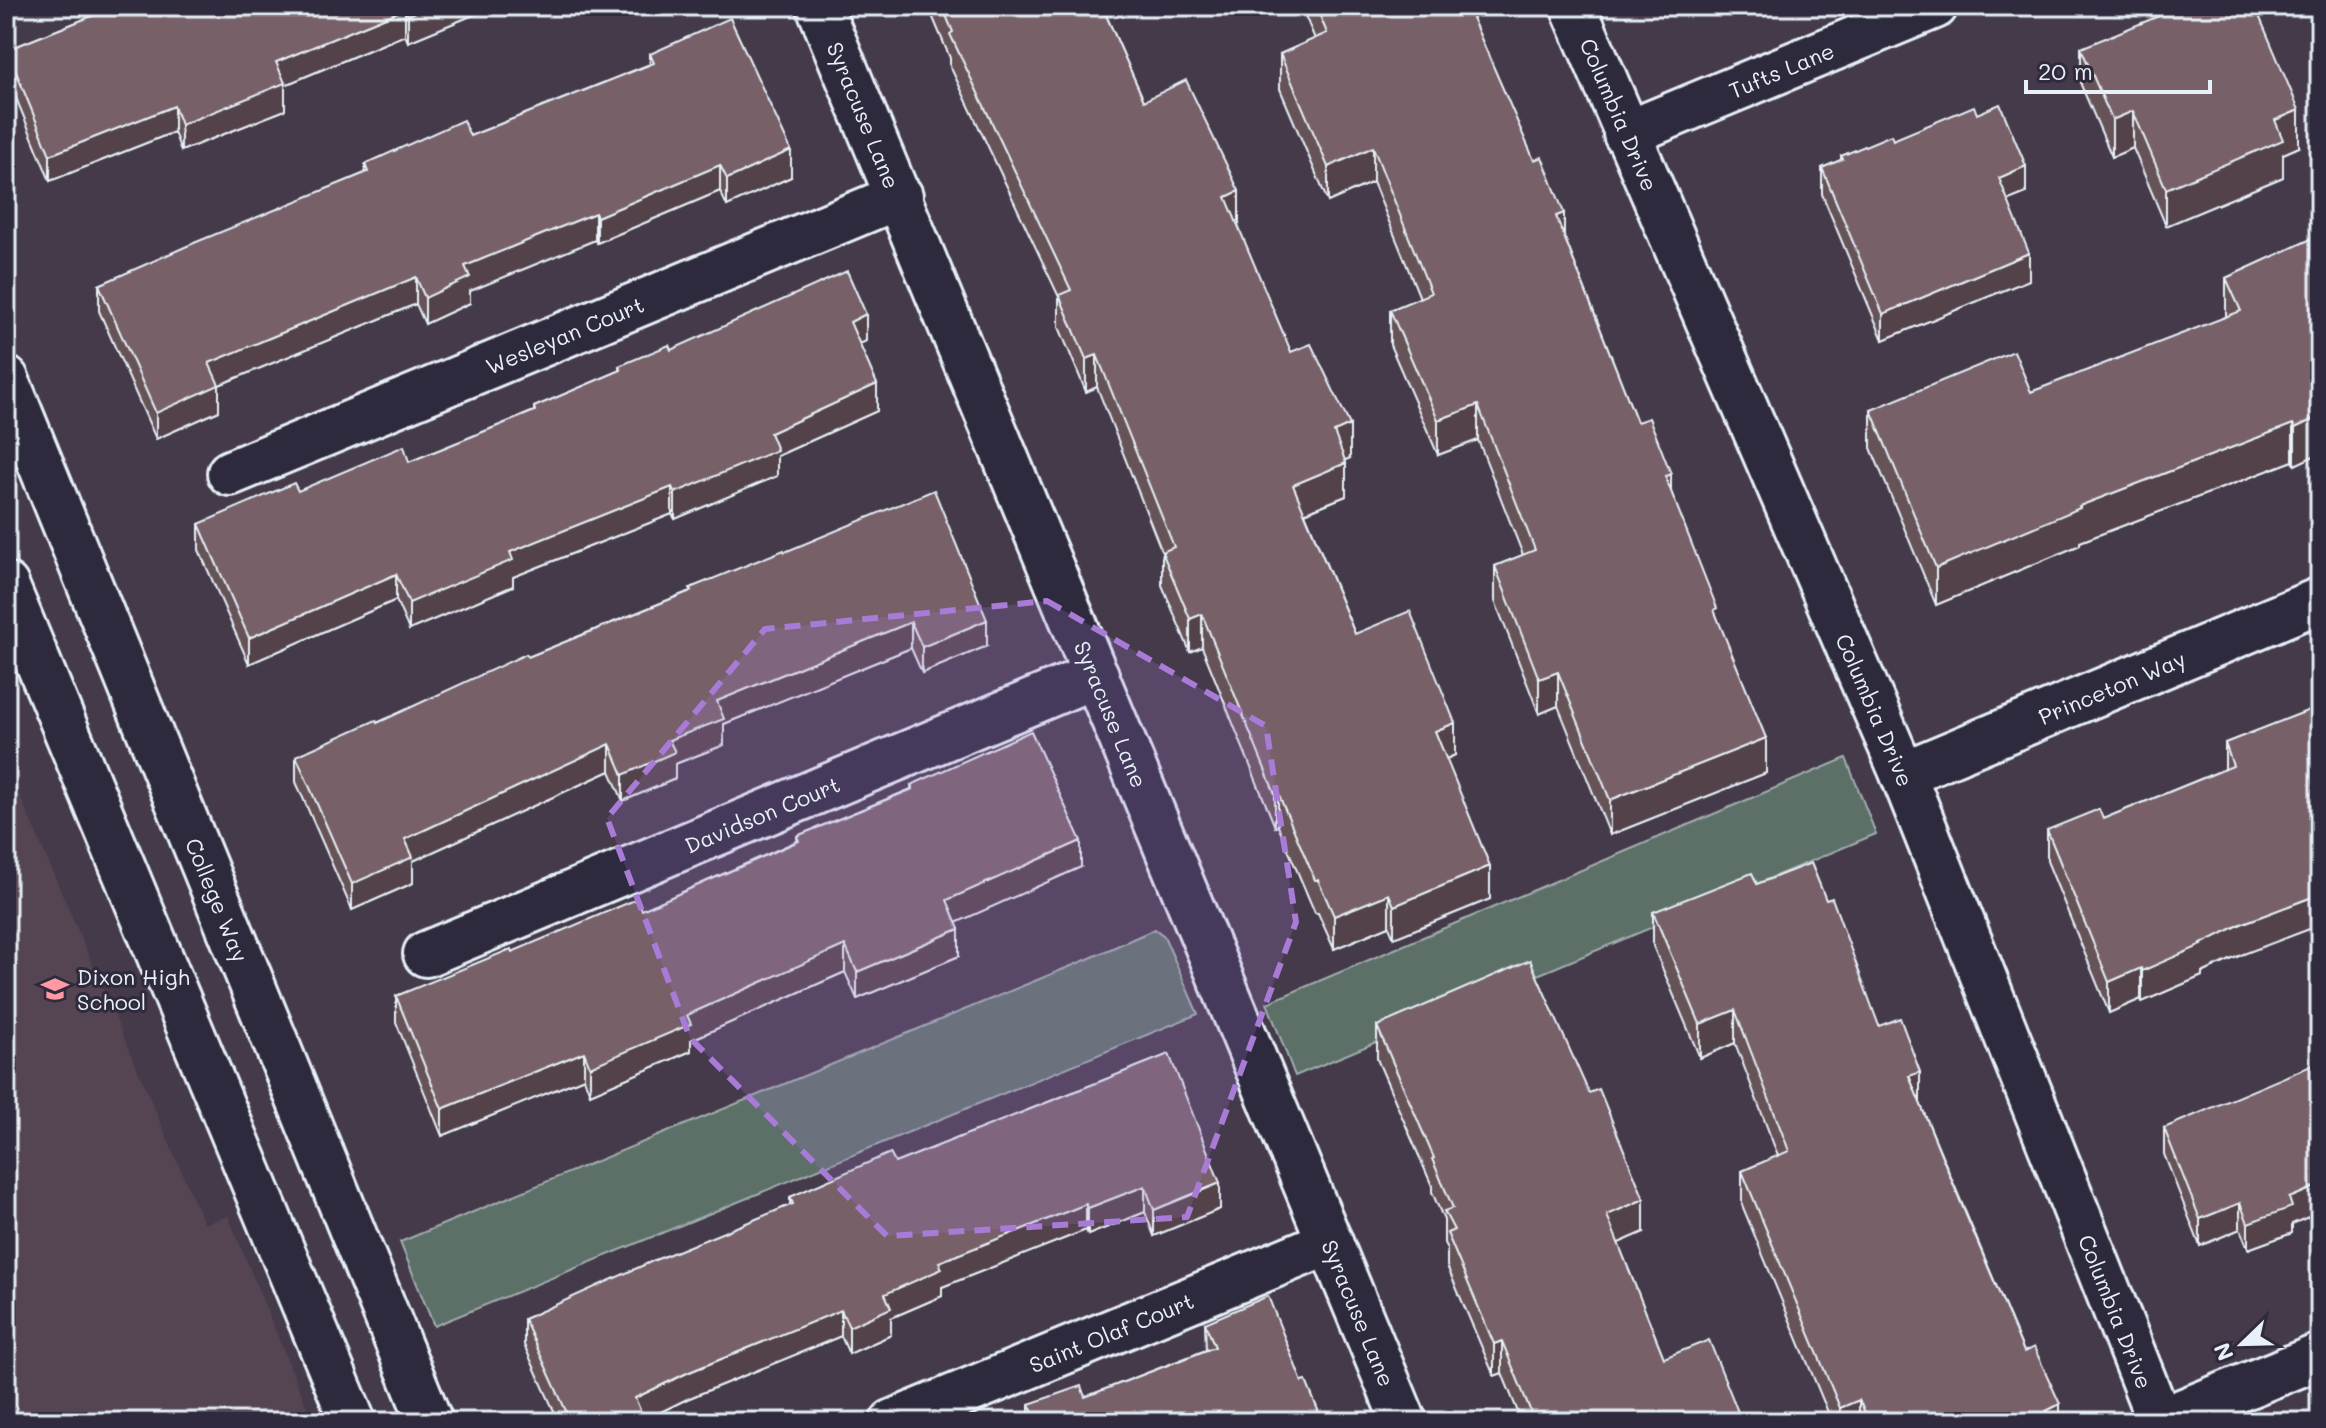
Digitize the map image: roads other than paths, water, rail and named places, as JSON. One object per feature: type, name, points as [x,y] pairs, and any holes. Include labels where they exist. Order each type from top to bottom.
[{"type":"street","name":"Syracuse Lane","points":[[819,6],[1404,1422]]},
{"type":"street","name":"Columbia Drive","points":[[1573,6],[1903,774],[2160,1421]]},
{"type":"street","name":"Tufts Lane","points":[[1626,134],[1935,6]]},
{"type":"street","name":"Wesleyan Court","points":[[230,473],[900,196]]},
{"type":"street","name":"College Way","points":[[6,379],[430,1422]]},
{"type":"street","points":[[6,585],[353,1422]]},
{"type":"street","name":"Princeton Way","points":[[1903,774],[2320,600]]},
{"type":"street","name":"Davidson Court","points":[[426,954],[1096,675]]},
{"type":"street","name":"Saint Olaf Court","points":[[893,1422],[1330,1242]]},
{"type":"street","points":[[2160,1421],[2320,1356]]},
{"type":"place","name":"Dixon High School","points":[[55,989]]}]
